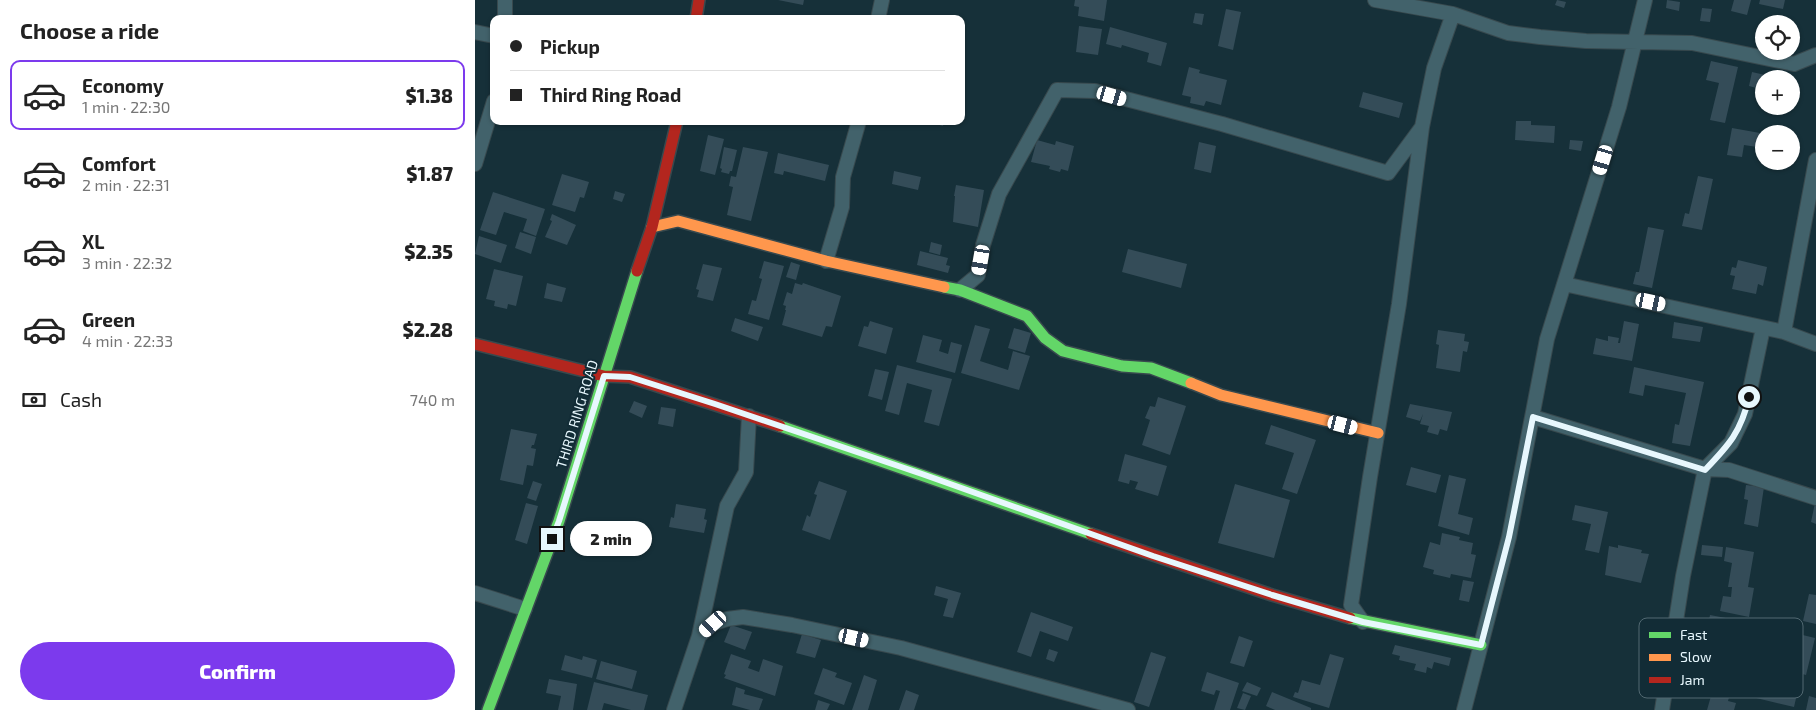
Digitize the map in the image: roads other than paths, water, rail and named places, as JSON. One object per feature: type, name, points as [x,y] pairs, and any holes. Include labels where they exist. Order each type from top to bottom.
[{"type":"street","points":[[505,0],[505,15]]},
{"type":"street","points":[[697,15],[699,0]]},
{"type":"street","points":[[879,15],[882,0]]},
{"type":"street","points":[[1375,0],[1453,14],[1507,32],[1540,38],[1692,43],[1794,64],[1816,55]]},
{"type":"street","points":[[1464,710],[1509,537],[1547,339],[1619,108],[1645,0]]},
{"type":"street","points":[[1363,622],[1351,605],[1399,304],[1422,127],[1434,68],[1453,14]]},
{"type":"street","points":[[475,32],[490,35]]},
{"type":"street","points":[[960,290],[978,275],[983,245],[999,194],[1057,90],[1095,91],[1222,124],[1388,172],[1422,127]]},
{"type":"street","points":[[476,159],[490,114]]},
{"type":"street","name":"THIRD RING ROAD","points":[[488,710],[559,521],[652,227],[676,125]]},
{"type":"street","points":[[825,261],[842,207],[843,176],[858,125]]},
{"type":"street","points":[[1784,332],[1816,160]]},
{"type":"street","points":[[652,227],[678,221],[825,261],[960,290],[1027,316],[1045,338],[1063,351],[1122,366],[1151,368],[1221,394],[1378,433]]},
{"type":"street","points":[[1564,284],[1784,332],[1816,344]]},
{"type":"street","points":[[1676,618],[1683,576],[1705,470],[1731,443],[1745,414],[1763,328]]},
{"type":"street","points":[[475,344],[604,376],[630,377],[922,474],[1153,556],[1363,622],[1481,645]]},
{"type":"street","points":[[674,710],[699,636],[727,506],[746,472],[749,416]]},
{"type":"street","points":[[1533,417],[1705,470],[1729,470],[1816,498]]},
{"type":"street","points":[[475,593],[525,609]]},
{"type":"street","points":[[699,636],[713,624],[727,619],[743,617],[792,624],[901,648],[1128,710]]}]
